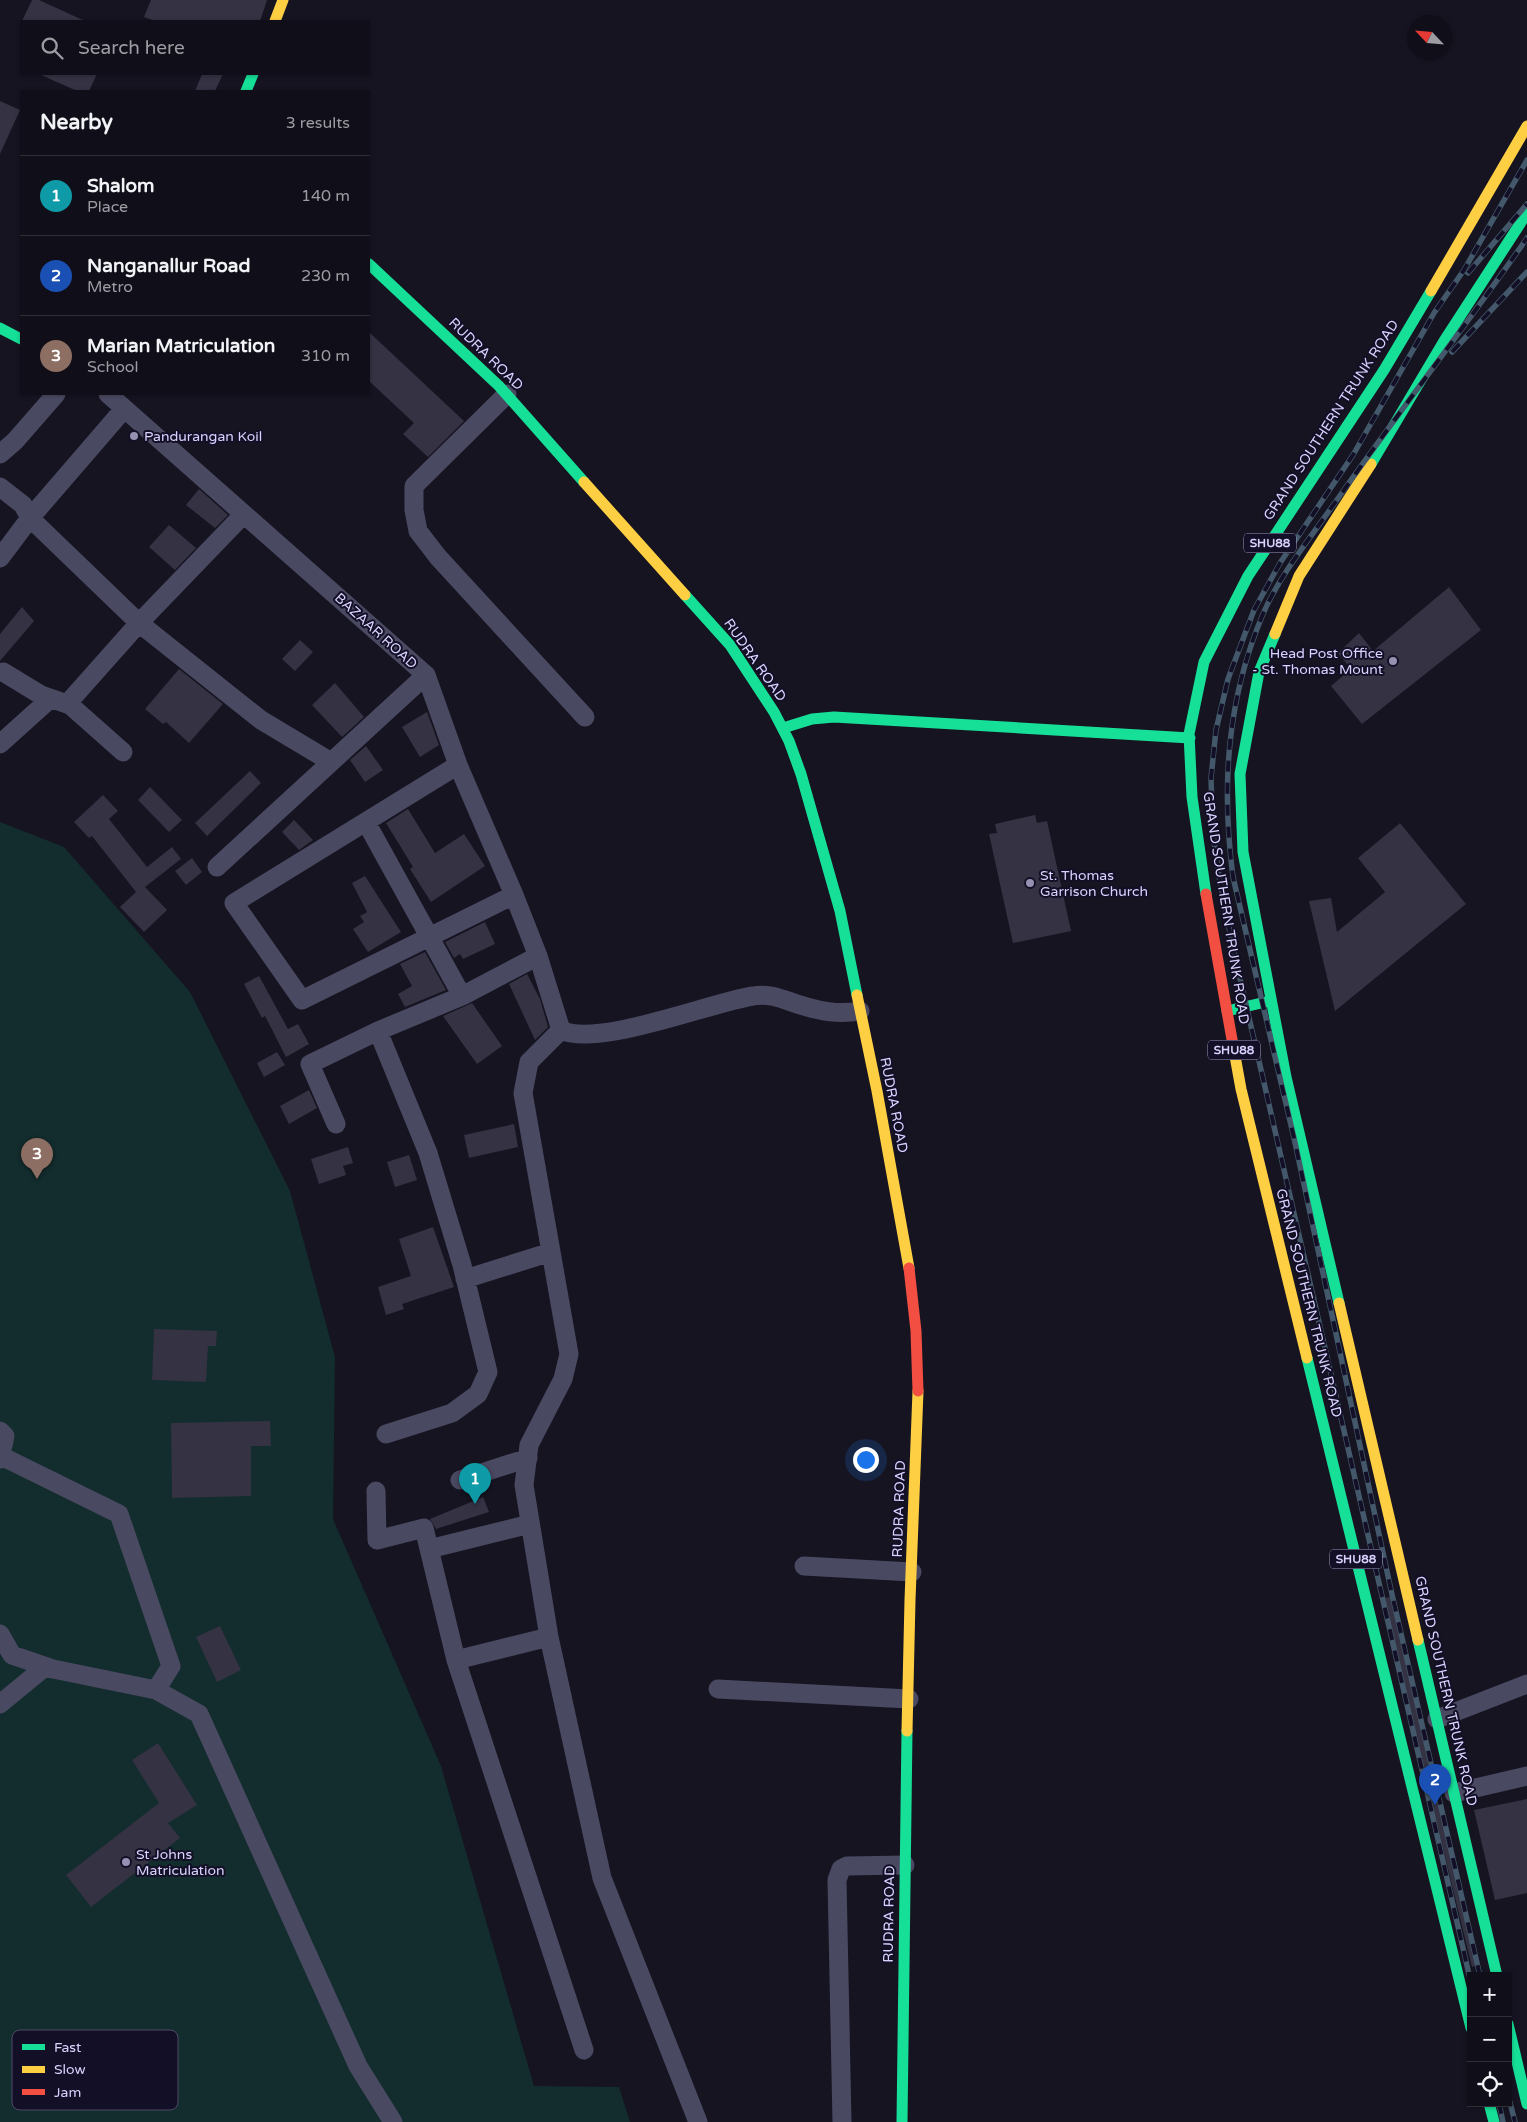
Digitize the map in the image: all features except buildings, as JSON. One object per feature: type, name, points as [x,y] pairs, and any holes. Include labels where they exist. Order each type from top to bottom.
[{"type":"main road","points":[[275,20],[283,0]]},
{"type":"main road","points":[[246,90],[253,75]]},
{"type":"main road","name":"GRAND SOUTHERN TRUNK ROAD","points":[[1468,2017],[1241,1090],[1214,945],[1192,797],[1190,738],[1204,662],[1248,576],[1384,370],[1527,126]]},
{"type":"main road","name":"GRAND SOUTHERN TRUNK ROAD","points":[[1496,1972],[1286,1077],[1242,852],[1240,774],[1259,672],[1299,576],[1360,482],[1444,341],[1527,212]]},
{"type":"main road","name":"RUDRA ROAD","points":[[370,265],[452,340],[507,394],[730,645],[759,686],[783,728],[801,774],[840,911],[895,1187],[914,1310],[919,1376],[905,1865],[902,2122]]},
{"type":"main road","points":[[0,328],[20,338]]},
{"type":"main road","points":[[783,728],[812,718],[834,717],[1190,738]]},
{"type":"main road","points":[[1227,1012],[1270,1001]]},
{"type":"main road","points":[[1512,2041],[1527,2104]]},
{"type":"main road","points":[[1490,2107],[1494,2122]]},
{"type":"street","points":[[507,394],[414,486],[414,510],[418,531],[445,564],[585,717]]},
{"type":"street","points":[[0,454],[15,441],[55,395]]},
{"type":"street","name":"BAZAAR ROAD","points":[[109,395],[426,675],[458,765],[538,956],[561,1030]]},
{"type":"street","points":[[0,558],[30,518],[124,409]]},
{"type":"street","points":[[0,487],[22,505],[30,518],[139,623],[261,720],[331,762]]},
{"type":"street","points":[[0,744],[58,702],[139,623],[244,514]]},
{"type":"street","points":[[3,672],[58,702],[123,752]]},
{"type":"street","points":[[217,867],[426,675]]},
{"type":"street","points":[[458,765],[234,903],[302,1000],[514,895]]},
{"type":"street","points":[[366,822],[462,996]]},
{"type":"street","points":[[336,1124],[310,1064],[378,1030],[462,996],[538,956]]},
{"type":"street","points":[[698,2122],[602,1878],[549,1637],[524,1485],[529,1445],[563,1379],[569,1354],[523,1093],[529,1062],[561,1030],[578,1036],[592,1035],[655,1022],[755,995],[775,996],[830,1012],[848,1013],[860,1011]]},
{"type":"street","points":[[378,1030],[428,1153],[465,1280],[488,1372],[478,1394],[452,1412],[386,1434]]},
{"type":"street","points":[[465,1280],[551,1252]]},
{"type":"street","points":[[2,1434],[0,1458],[119,1514],[171,1666],[156,1690]]},
{"type":"street","points":[[460,1480],[528,1458]]},
{"type":"street","points":[[376,1491],[377,1540],[424,1528],[456,1660],[584,2050]]},
{"type":"street","points":[[429,1550],[530,1524]]},
{"type":"street","points":[[804,1566],[912,1572]]},
{"type":"street","points":[[0,1634],[12,1655],[45,1667],[156,1690],[198,1714],[358,2066],[393,2122]]},
{"type":"street","points":[[456,1660],[549,1637]]},
{"type":"street","points":[[0,1704],[45,1667]]},
{"type":"street","points":[[1437,1719],[1527,1684]]},
{"type":"street","points":[[718,1689],[909,1699]]},
{"type":"street","points":[[1454,1793],[1527,1776]]},
{"type":"street","points":[[842,2122],[837,1880],[841,1869],[847,1866],[905,1865]]},
{"type":"green space","points":[[0,822],[64,847],[190,992],[290,1191],[335,1357],[333,1519],[441,1766],[534,2086],[619,2087],[630,2122],[0,2122]]},
{"type":"railway","points":[[1468,1972],[1233,948],[1213,835],[1211,778],[1216,730],[1228,679],[1254,610],[1280,563],[1353,455],[1434,313],[1464,270],[1527,160]]},
{"type":"railway","points":[[1468,273],[1527,204]]},
{"type":"railway","points":[[1479,1972],[1391,1590],[1294,1138],[1233,877],[1229,843],[1228,776],[1230,743],[1241,678],[1251,646],[1270,599],[1308,539],[1527,238]]},
{"type":"railway","points":[[1452,352],[1527,272]]},
{"type":"railway","points":[[1500,2107],[1503,2122]]},
{"type":"railway","points":[[1511,2107],[1515,2122]]},
{"type":"traffic: fast","points":[[246,90],[253,75]]},
{"type":"traffic: fast","points":[[1371,464],[1444,341],[1527,213]]},
{"type":"traffic: fast","points":[[370,265],[499,386],[584,482]]},
{"type":"traffic: fast","points":[[1206,894],[1192,797],[1189,734],[1204,662],[1248,576],[1384,370],[1431,291]]},
{"type":"traffic: fast","points":[[0,328],[20,338]]},
{"type":"traffic: fast","points":[[685,595],[730,645],[774,712],[789,741],[801,774],[840,911],[857,995]]},
{"type":"traffic: fast","points":[[1275,634],[1259,672],[1240,774],[1243,852],[1286,1077],[1339,1303]]},
{"type":"traffic: fast","points":[[783,728],[812,719],[834,717],[1190,738]]},
{"type":"traffic: fast","points":[[1227,1011],[1270,1001]]},
{"type":"traffic: fast","points":[[1307,1358],[1468,2017]]},
{"type":"traffic: fast","points":[[1418,1640],[1496,1972]]},
{"type":"traffic: fast","points":[[902,2122],[907,1731]]},
{"type":"traffic: fast","points":[[1512,2041],[1527,2104]]},
{"type":"traffic: fast","points":[[1490,2107],[1494,2122]]},
{"type":"traffic: slow","points":[[275,20],[283,0]]},
{"type":"traffic: slow","points":[[1431,291],[1527,126]]},
{"type":"traffic: slow","points":[[1275,634],[1299,576],[1371,464]]},
{"type":"traffic: slow","points":[[584,482],[685,595]]},
{"type":"traffic: slow","points":[[857,995],[877,1091],[909,1268]]},
{"type":"traffic: slow","points":[[1233,1045],[1241,1089],[1307,1358]]},
{"type":"traffic: slow","points":[[1339,1303],[1418,1640]]},
{"type":"traffic: slow","points":[[907,1731],[918,1391]]},
{"type":"traffic: jam","points":[[1206,894],[1233,1045]]},
{"type":"traffic: jam","points":[[909,1268],[916,1331],[918,1391]]},
{"type":"place","name":"Pandurangan Koil","points":[[134,436]]},
{"type":"place","name":"Head Post Office - St. Thomas Mount","points":[[1393,661]]},
{"type":"place","name":"St. Thomas Garrison Church","points":[[1030,883]]},
{"type":"place","name":"Marian Matriculation","points":[[37,1179]]},
{"type":"place","name":"Shalom","points":[[475,1504]]},
{"type":"place","name":"Nanganallur Road","points":[[1435,1805]]},
{"type":"place","name":"St Johns Matriculation","points":[[126,1862]]}]
